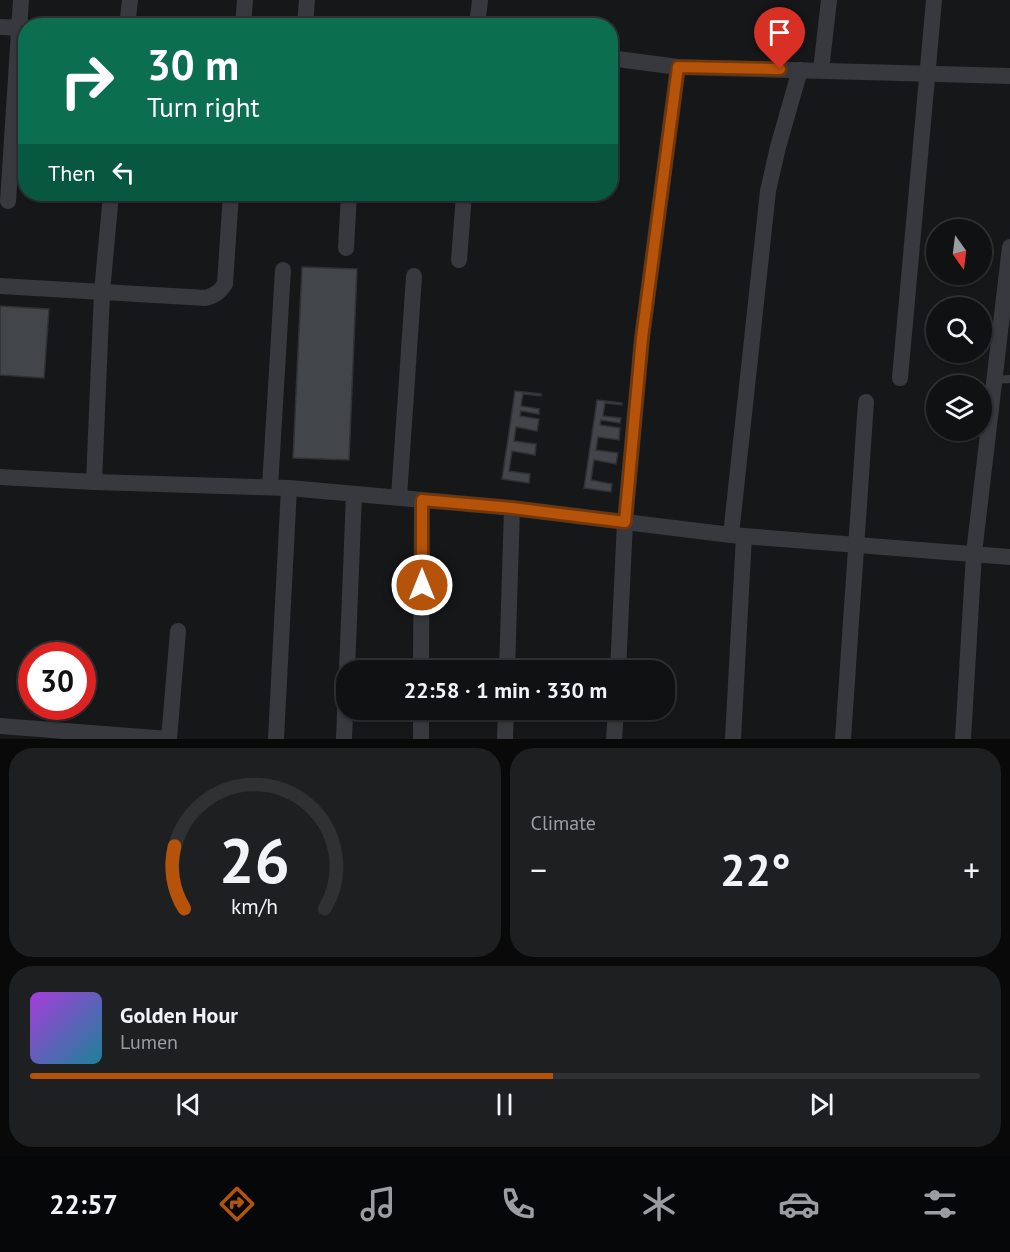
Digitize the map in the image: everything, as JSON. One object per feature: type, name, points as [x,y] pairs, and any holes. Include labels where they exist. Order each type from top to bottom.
[{"type":"street","points":[[21,0],[22,18]]},
{"type":"street","points":[[128,18],[130,0]]},
{"type":"street","points":[[244,18],[245,0]]},
{"type":"street","points":[[306,18],[307,0]]},
{"type":"street","points":[[478,18],[480,0]]},
{"type":"street","points":[[821,70],[829,0]]},
{"type":"street","points":[[900,378],[934,0]]},
{"type":"street","points":[[0,27],[18,28]]},
{"type":"street","points":[[618,59],[678,67],[1010,76]]},
{"type":"street","points":[[618,660],[625,522],[642,338],[678,67]]},
{"type":"street","points":[[733,739],[737,535],[768,191],[800,70]]},
{"type":"street","points":[[8,201],[18,77]]},
{"type":"street","points":[[94,482],[102,291],[110,201]]},
{"type":"street","points":[[0,286],[206,298],[221,291],[225,284],[231,201]]},
{"type":"street","points":[[346,248],[349,201]]},
{"type":"street","points":[[459,260],[463,201]]},
{"type":"street","points":[[963,739],[974,553],[1002,379],[1010,247]]},
{"type":"street","points":[[270,488],[283,270]]},
{"type":"street","points":[[399,497],[414,276]]},
{"type":"street","points":[[843,739],[866,402]]},
{"type":"street","points":[[0,477],[289,488],[512,508],[737,535],[1010,557]]},
{"type":"street","points":[[276,739],[289,488]]},
{"type":"street","points":[[347,660],[354,494]]},
{"type":"street","points":[[421,660],[422,500]]},
{"type":"street","points":[[507,660],[512,508]]},
{"type":"street","points":[[0,726],[169,739],[178,631]]},
{"type":"street","points":[[344,739],[345,720]]},
{"type":"street","points":[[421,720],[421,739]]},
{"type":"street","points":[[505,739],[506,720]]},
{"type":"street","points":[[614,739],[615,720]]},
{"type":"building","points":[[302,267],[357,269],[349,460],[293,458]]},
{"type":"building","points":[[0,306],[49,309],[44,378],[0,375]]},
{"type":"building","points":[[515,391],[541,394],[541,396],[523,394],[521,406],[539,409],[539,414],[521,411],[520,416],[539,419],[537,431],[516,427],[514,441],[536,444],[535,455],[512,451],[509,471],[530,474],[529,483],[502,479]]},
{"type":"building","points":[[597,400],[622,403],[622,405],[605,403],[603,416],[621,418],[620,423],[601,420],[600,425],[620,428],[619,440],[598,437],[596,450],[618,453],[616,464],[594,460],[591,480],[612,484],[611,492],[584,488]]},
{"type":"route","points":[[422,585],[422,500],[625,522],[642,338],[678,67],[780,69]]}]
